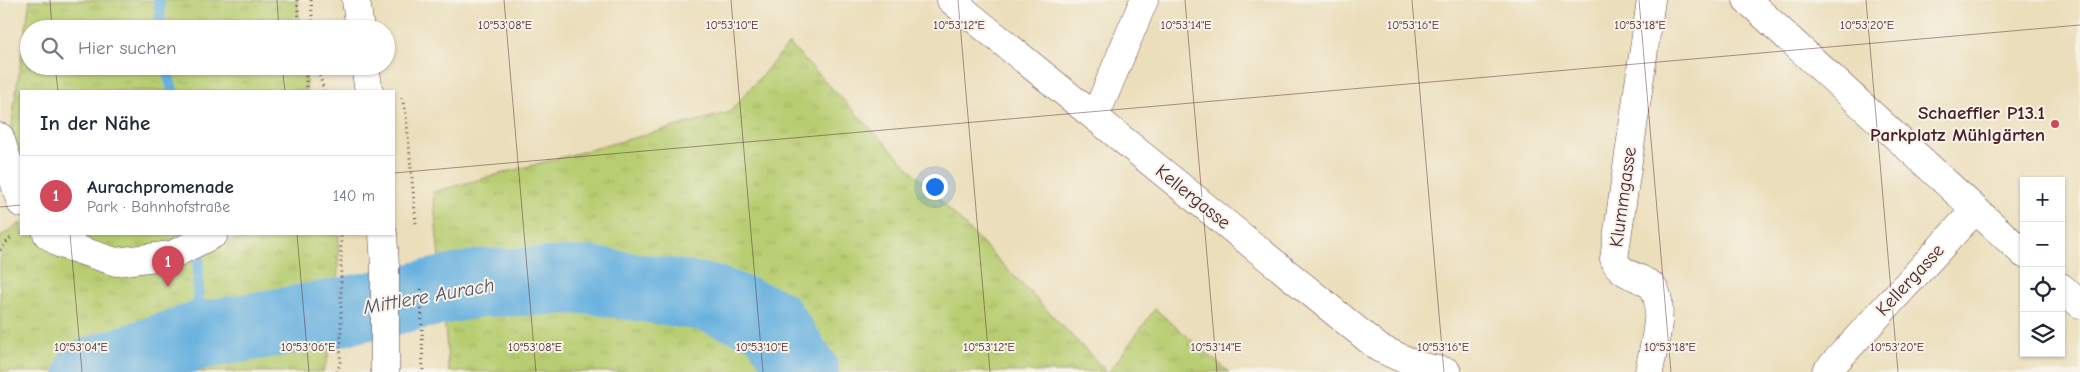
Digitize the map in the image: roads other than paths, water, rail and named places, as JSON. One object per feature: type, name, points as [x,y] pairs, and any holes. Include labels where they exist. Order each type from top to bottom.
[{"type":"street","points":[[356,0],[359,20]]},
{"type":"street","name":"Kellergasse","points":[[951,0],[1380,348],[1419,366],[1447,372]]},
{"type":"street","points":[[1095,117],[1144,0]]},
{"type":"street","name":"Klummgasse","points":[[1649,372],[1658,315],[1657,299],[1651,285],[1623,272],[1617,266],[1614,258],[1651,0]]},
{"type":"street","points":[[1747,0],[1974,211],[2020,251]]},
{"type":"street","points":[[366,75],[368,90]]},
{"type":"street","points":[[0,137],[20,200]]},
{"type":"street","name":"Kellergasse","points":[[1826,372],[1974,211]]},
{"type":"street","points":[[48,235],[61,244],[116,262],[172,255],[212,235]]},
{"type":"street","points":[[383,235],[385,266],[384,370]]},
{"type":"street","points":[[2065,291],[2080,304]]},
{"type":"waterway","points":[[159,0],[160,20]]},
{"type":"waterway","points":[[168,75],[173,90]]},
{"type":"waterway","points":[[197,336],[199,247]]},
{"type":"waterway","name":"Mittlere Aurach","points":[[89,372],[197,336],[335,313],[480,283],[589,280],[709,298],[771,321],[805,372]]},
{"type":"place","name":"Schaeffler P13.1 Parkplatz Mühlgärten","points":[[2055,124]]},
{"type":"place","name":"Aurachpromenade","points":[[168,287]]}]
